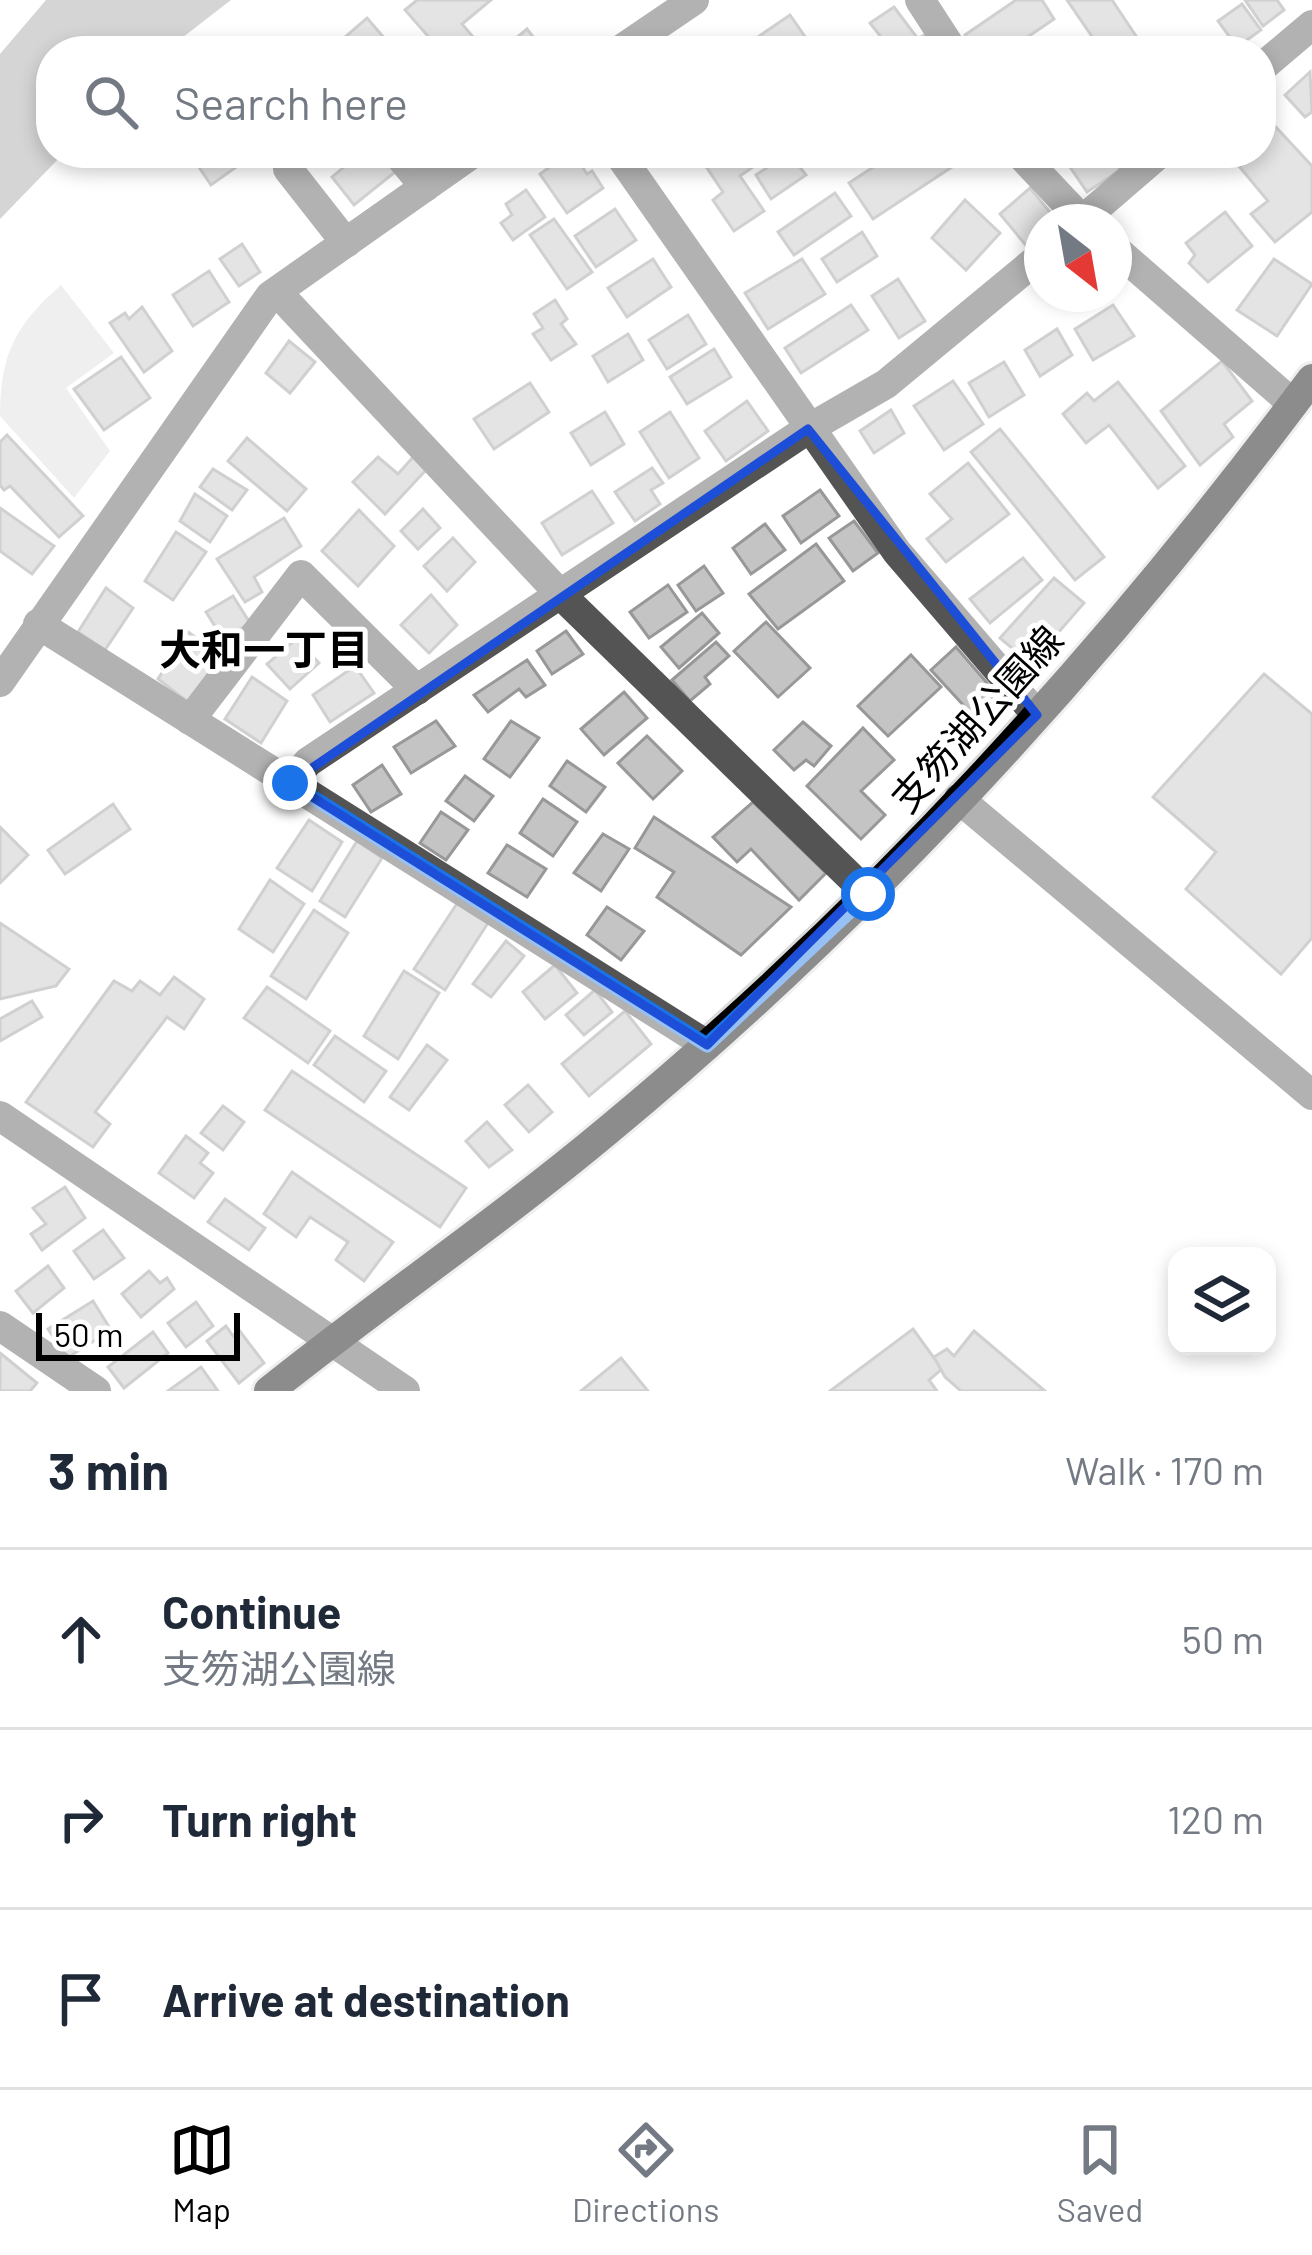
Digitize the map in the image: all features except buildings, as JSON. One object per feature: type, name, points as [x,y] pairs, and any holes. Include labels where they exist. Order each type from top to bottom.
[{"type":"main road","name":"支笏湖公園線","points":[[269,1391],[605,1132],[707,1045],[868,894],[1037,715],[1155,578],[1312,379]]},
{"type":"street","points":[[641,36],[694,0]]},
{"type":"street","points":[[920,0],[943,36]]},
{"type":"street","points":[[1276,55],[1312,25]]},
{"type":"street","points":[[409,168],[425,187]]},
{"type":"street","points":[[0,682],[277,292],[451,168]]},
{"type":"street","points":[[628,168],[897,552],[1037,715]]},
{"type":"street","points":[[1033,168],[1066,204]]},
{"type":"street","points":[[1102,204],[1143,168]]},
{"type":"street","points":[[288,169],[346,242]]},
{"type":"street","points":[[1132,264],[1293,404]]},
{"type":"street","points":[[290,783],[308,762],[913,363],[1024,270]]},
{"type":"street","points":[[277,292],[560,594],[868,894]]},
{"type":"street","points":[[190,720],[301,574],[417,690]]},
{"type":"street","points":[[38,624],[707,1045]]},
{"type":"street","points":[[959,800],[1312,1095]]},
{"type":"street","points":[[0,1116],[405,1391]]},
{"type":"street","points":[[0,1326],[96,1391]]},
{"type":"highlighted area","points":[[808,429],[1037,715],[707,1045],[290,783]]},
{"type":"shaded area","points":[[46,0],[231,0],[184,36],[36,36],[36,168],[49,168],[0,219],[0,54]]},
{"type":"shaded area","points":[[61,285],[114,353],[66,388],[110,451],[74,498],[0,416],[3,375],[13,343],[32,314]]},
{"type":"district","name":"大和一丁目","points":[[264,650]]},
{"type":"route","points":[[290,783],[707,1045],[868,894]]}]
